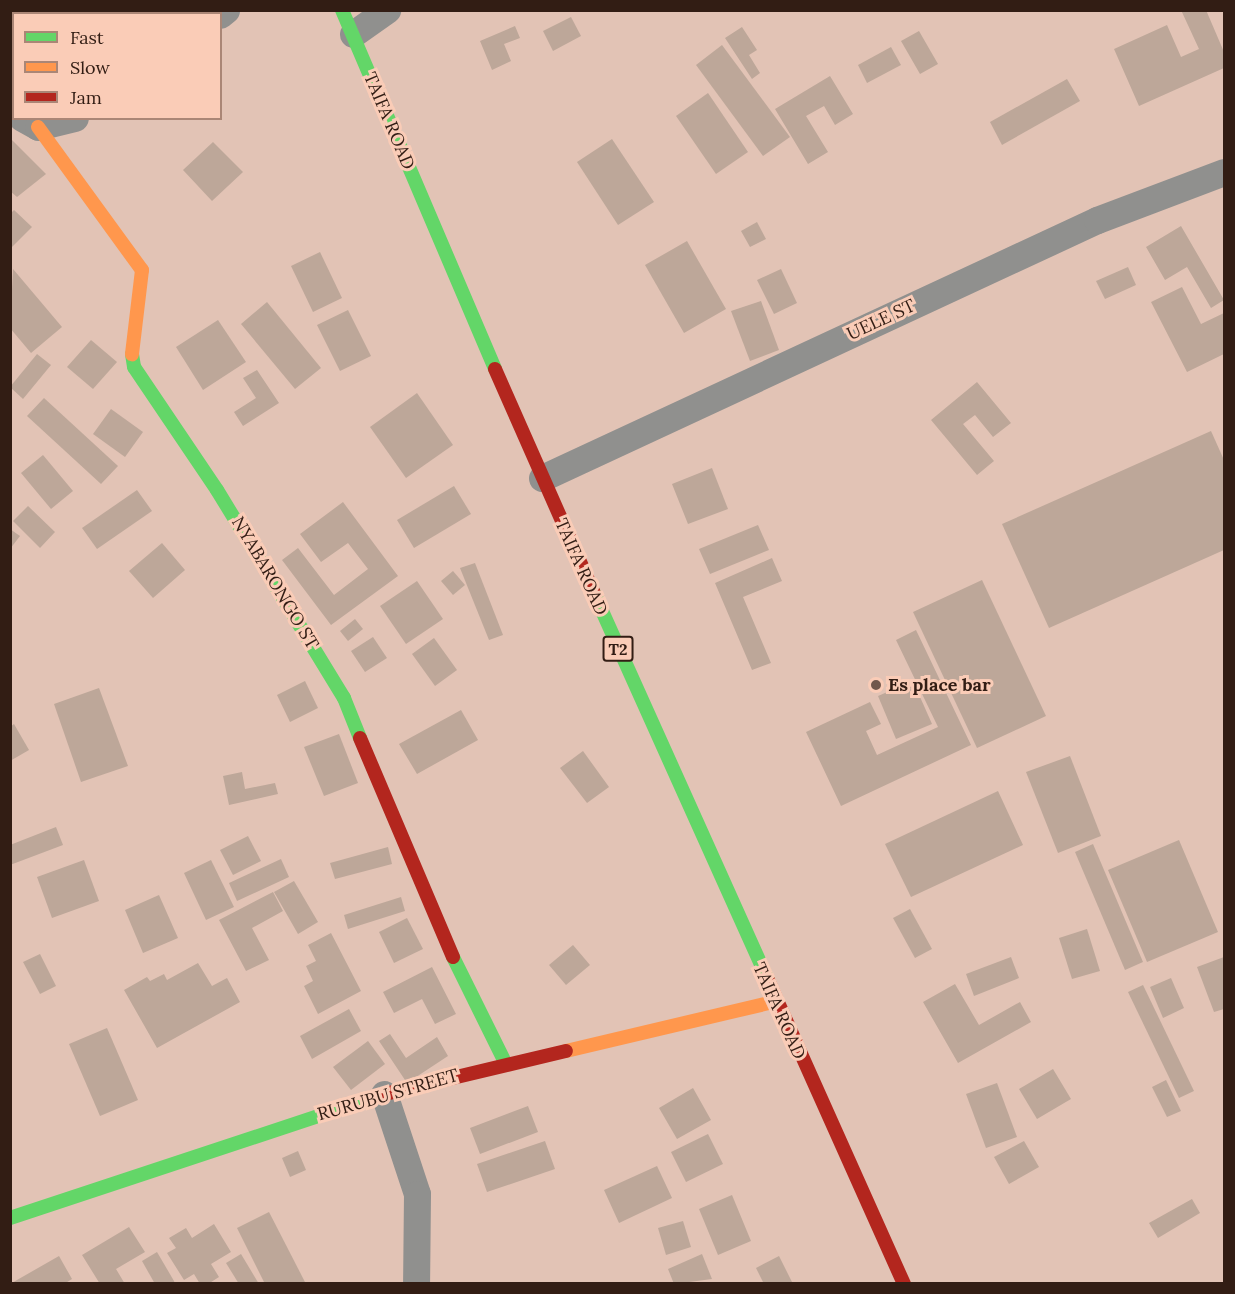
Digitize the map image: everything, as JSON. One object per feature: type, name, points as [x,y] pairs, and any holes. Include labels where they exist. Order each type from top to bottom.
[{"type":"main road","name":"TAIFA ROAD","points":[[347,22],[542,478],[774,1002],[904,1284]]},
{"type":"main road","name":"NYABARONGO ST","points":[[30,123],[142,270],[141,300],[131,341],[134,368],[247,537],[344,698],[434,919],[505,1062]]},
{"type":"main road","name":"RURUBU STREET","points":[[10,1218],[384,1094],[505,1062],[774,1002]]},
{"type":"street","points":[[347,22],[387,10]]},
{"type":"street","name":"NYABARONGO ST","points":[[30,123],[57,120]]},
{"type":"street","name":"UELE ST","points":[[542,478],[1097,220],[1224,172]]},
{"type":"street","points":[[384,1094],[417,1194],[416,1284]]},
{"type":"building","points":[[1181,10],[1206,10],[1224,52],[1224,68],[1139,106],[1114,49],[1167,25],[1181,57],[1199,49]]},
{"type":"building","points":[[571,17],[581,36],[553,51],[543,31]]},
{"type":"building","points":[[515,26],[520,38],[504,44],[511,61],[492,70],[480,41]]},
{"type":"building","points":[[742,27],[757,50],[749,55],[760,73],[752,79],[725,38]]},
{"type":"building","points":[[919,31],[938,64],[920,74],[901,41]]},
{"type":"building","points":[[722,45],[790,137],[763,156],[696,65]]},
{"type":"building","points":[[891,47],[901,65],[867,83],[858,65]]},
{"type":"building","points":[[830,76],[853,114],[835,125],[824,106],[806,116],[828,152],[808,164],[775,109]]},
{"type":"building","points":[[1067,79],[1080,101],[1002,145],[990,122]]},
{"type":"building","points":[[708,93],[748,152],[716,174],[676,116]]},
{"type":"building","points":[[10,138],[46,174],[17,197],[10,191]]},
{"type":"building","points":[[612,139],[654,202],[618,225],[577,162]]},
{"type":"building","points":[[213,142],[243,172],[212,201],[183,170]]},
{"type":"building","points":[[14,210],[32,227],[10,249],[10,214]]},
{"type":"building","points":[[757,222],[766,239],[750,247],[741,231]]},
{"type":"building","points":[[1181,226],[1224,300],[1211,308],[1187,267],[1165,280],[1146,247]]},
{"type":"building","points":[[687,241],[726,309],[684,333],[645,265]]},
{"type":"building","points":[[320,252],[342,298],[313,312],[291,266]]},
{"type":"building","points":[[1128,267],[1136,285],[1105,299],[1096,281]]},
{"type":"building","points":[[13,269],[62,327],[31,353],[10,328]]},
{"type":"building","points":[[781,269],[797,303],[774,314],[757,280]]},
{"type":"building","points":[[1182,287],[1201,324],[1224,313],[1224,354],[1187,372],[1151,302]]},
{"type":"building","points":[[761,301],[779,350],[750,361],[731,311]]},
{"type":"building","points":[[267,302],[321,368],[295,389],[241,324]]},
{"type":"building","points":[[348,310],[371,356],[340,371],[317,325]]},
{"type":"building","points":[[218,320],[246,362],[203,390],[176,347]]},
{"type":"building","points":[[91,340],[117,362],[93,389],[67,367]]},
{"type":"building","points":[[37,354],[51,365],[23,399],[10,387]]},
{"type":"building","points":[[257,370],[279,403],[243,426],[234,412],[256,398],[243,378]]},
{"type":"building","points":[[977,382],[1011,423],[993,437],[975,415],[963,424],[994,461],[977,475],[931,420]]},
{"type":"building","points":[[417,393],[453,445],[406,478],[370,427]]},
{"type":"building","points":[[44,398],[118,466],[101,484],[27,416]]},
{"type":"building","points":[[111,409],[143,432],[125,457],[93,434]]},
{"type":"building","points":[[1211,431],[1224,460],[1224,550],[1049,628],[1002,524]]},
{"type":"building","points":[[43,455],[73,491],[51,509],[21,473]]},
{"type":"building","points":[[712,468],[728,509],[688,524],[672,484]]},
{"type":"building","points":[[454,486],[471,514],[414,548],[397,520]]},
{"type":"building","points":[[137,490],[152,511],[97,549],[82,528]]},
{"type":"building","points":[[343,502],[398,576],[331,625],[282,560],[298,548],[334,595],[368,569],[348,543],[321,562],[300,534]]},
{"type":"building","points":[[28,506],[55,532],[40,548],[13,521]]},
{"type":"building","points":[[758,525],[769,550],[710,574],[699,549]]},
{"type":"building","points":[[10,529],[20,536],[10,549]]},
{"type":"building","points":[[162,543],[185,570],[153,598],[129,571]]},
{"type":"building","points":[[772,558],[782,581],[743,597],[771,663],[752,670],[715,583]]},
{"type":"building","points":[[475,563],[503,635],[489,640],[460,568]]},
{"type":"building","points":[[453,571],[465,585],[453,595],[441,581]]},
{"type":"building","points":[[982,580],[1046,716],[977,748],[913,612]]},
{"type":"building","points":[[417,581],[443,619],[406,644],[380,606]]},
{"type":"building","points":[[355,619],[363,629],[348,641],[340,631]]},
{"type":"building","points":[[916,630],[971,745],[841,806],[806,732],[870,702],[881,724],[866,731],[877,755],[938,727],[896,640]]},
{"type":"building","points":[[373,637],[387,658],[365,672],[351,651]]},
{"type":"building","points":[[434,638],[457,670],[435,686],[412,654]]},
{"type":"building","points":[[305,681],[318,708],[290,722],[277,695]]},
{"type":"building","points":[[913,681],[932,724],[896,739],[878,696]]},
{"type":"building","points":[[99,688],[128,766],[81,782],[54,704]]},
{"type":"building","points":[[461,710],[478,740],[417,774],[399,744]]},
{"type":"building","points":[[14,724],[29,750],[10,761],[10,727]]},
{"type":"building","points":[[339,734],[358,783],[324,796],[304,747]]},
{"type":"building","points":[[583,751],[609,787],[587,803],[560,768]]},
{"type":"building","points":[[1070,756],[1101,836],[1058,853],[1026,772]]},
{"type":"building","points":[[242,772],[245,789],[275,783],[278,794],[229,805],[223,776]]},
{"type":"building","points":[[998,791],[1023,845],[911,897],[885,844]]},
{"type":"building","points":[[56,827],[63,845],[10,865],[10,845]]},
{"type":"building","points":[[248,836],[261,861],[233,875],[220,850]]},
{"type":"building","points":[[1179,840],[1218,932],[1147,962],[1108,870]]},
{"type":"building","points":[[1093,844],[1143,962],[1125,970],[1075,852]]},
{"type":"building","points":[[388,847],[392,864],[335,879],[330,863]]},
{"type":"building","points":[[281,859],[289,877],[237,901],[229,883]]},
{"type":"building","points":[[84,860],[99,901],[52,918],[37,877]]},
{"type":"building","points":[[211,860],[234,907],[206,920],[184,873]]},
{"type":"building","points":[[294,881],[318,922],[298,934],[274,892]]},
{"type":"building","points":[[273,892],[283,911],[252,928],[269,960],[246,971],[219,920]]},
{"type":"building","points":[[159,895],[178,938],[143,953],[125,910]]},
{"type":"building","points":[[401,897],[405,911],[348,929],[344,915]]},
{"type":"building","points":[[910,909],[932,949],[915,958],[893,918]]},
{"type":"building","points":[[407,918],[423,949],[394,963],[379,932]]},
{"type":"building","points":[[1087,929],[1100,971],[1072,979],[1059,938]]},
{"type":"building","points":[[331,933],[361,991],[318,1014],[304,986],[313,981],[306,966],[316,961],[308,945]]},
{"type":"building","points":[[573,945],[590,965],[566,985],[549,965]]},
{"type":"building","points":[[40,954],[56,986],[40,994],[23,962]]},
{"type":"building","points":[[1011,957],[1019,978],[974,996],[966,974]]},
{"type":"building","points":[[1224,957],[1224,1009],[1214,1012],[1197,967]]},
{"type":"building","points":[[198,963],[212,986],[227,978],[240,1002],[157,1048],[124,990],[147,977],[150,981],[164,974],[167,980]]},
{"type":"building","points":[[432,967],[456,1014],[435,1024],[422,999],[394,1013],[383,992]]},
{"type":"building","points":[[1171,978],[1184,1008],[1163,1018],[1150,987]]},
{"type":"building","points":[[955,984],[979,1025],[1020,1002],[1031,1022],[958,1063],[923,1002]]},
{"type":"building","points":[[1143,985],[1194,1091],[1179,1098],[1128,992]]},
{"type":"building","points":[[349,1009],[361,1031],[312,1059],[300,1036]]},
{"type":"building","points":[[107,1028],[138,1100],[100,1116],[69,1044]]},
{"type":"building","points":[[390,1034],[406,1058],[437,1037],[448,1056],[407,1083],[379,1041]]},
{"type":"building","points":[[368,1041],[385,1064],[351,1090],[333,1067]]},
{"type":"building","points":[[1053,1069],[1071,1099],[1037,1119],[1019,1089]]},
{"type":"building","points":[[1166,1080],[1181,1111],[1167,1117],[1152,1087]]},
{"type":"building","points":[[997,1083],[1017,1137],[986,1148],[966,1094]]},
{"type":"building","points":[[693,1088],[711,1120],[677,1139],[659,1108]]},
{"type":"building","points":[[528,1106],[538,1132],[480,1154],[470,1128]]},
{"type":"building","points":[[708,1134],[723,1164],[686,1182],[671,1152]]},
{"type":"building","points":[[545,1141],[555,1169],[487,1192],[477,1164]]},
{"type":"building","points":[[1024,1141],[1039,1167],[1009,1184],[994,1157]]},
{"type":"building","points":[[298,1151],[306,1170],[290,1177],[282,1158]]},
{"type":"building","points":[[657,1166],[672,1198],[619,1223],[604,1190]]},
{"type":"building","points":[[732,1195],[751,1241],[718,1255],[699,1209]]},
{"type":"building","points":[[1192,1199],[1200,1213],[1158,1238],[1149,1223]]},
{"type":"building","points":[[269,1212],[306,1284],[265,1284],[237,1228]]},
{"type":"building","points":[[683,1221],[691,1247],[666,1255],[658,1228]]},
{"type":"building","points":[[214,1224],[231,1252],[211,1264],[219,1277],[208,1284],[200,1284],[194,1274],[184,1280],[167,1253],[176,1248],[169,1238],[186,1228],[192,1238]]},
{"type":"building","points":[[129,1227],[145,1252],[116,1269],[125,1284],[100,1284],[82,1255]]},
{"type":"building","points":[[157,1252],[175,1284],[155,1284],[142,1261]]},
{"type":"building","points":[[241,1254],[259,1284],[239,1284],[226,1263]]},
{"type":"building","points":[[702,1254],[712,1279],[674,1284],[668,1269]]},
{"type":"building","points":[[59,1256],[72,1279],[64,1284],[10,1284]]},
{"type":"building","points":[[779,1256],[793,1284],[764,1284],[756,1268]]},
{"type":"traffic: fast","points":[[342,10],[495,369]]},
{"type":"traffic: fast","points":[[132,354],[134,367],[217,490],[344,698],[360,738]]},
{"type":"traffic: fast","points":[[594,593],[768,980]]},
{"type":"traffic: fast","points":[[453,957],[505,1062]]},
{"type":"traffic: fast","points":[[10,1218],[381,1095]]},
{"type":"traffic: slow","points":[[38,127],[142,270],[132,354]]},
{"type":"traffic: slow","points":[[566,1051],[774,1002]]},
{"type":"traffic: jam","points":[[495,369],[594,593]]},
{"type":"traffic: jam","points":[[360,738],[453,957]]},
{"type":"traffic: jam","points":[[768,980],[904,1284]]},
{"type":"traffic: jam","points":[[381,1095],[566,1051]]},
{"type":"place","name":"Es place bar","points":[[876,685]]}]
